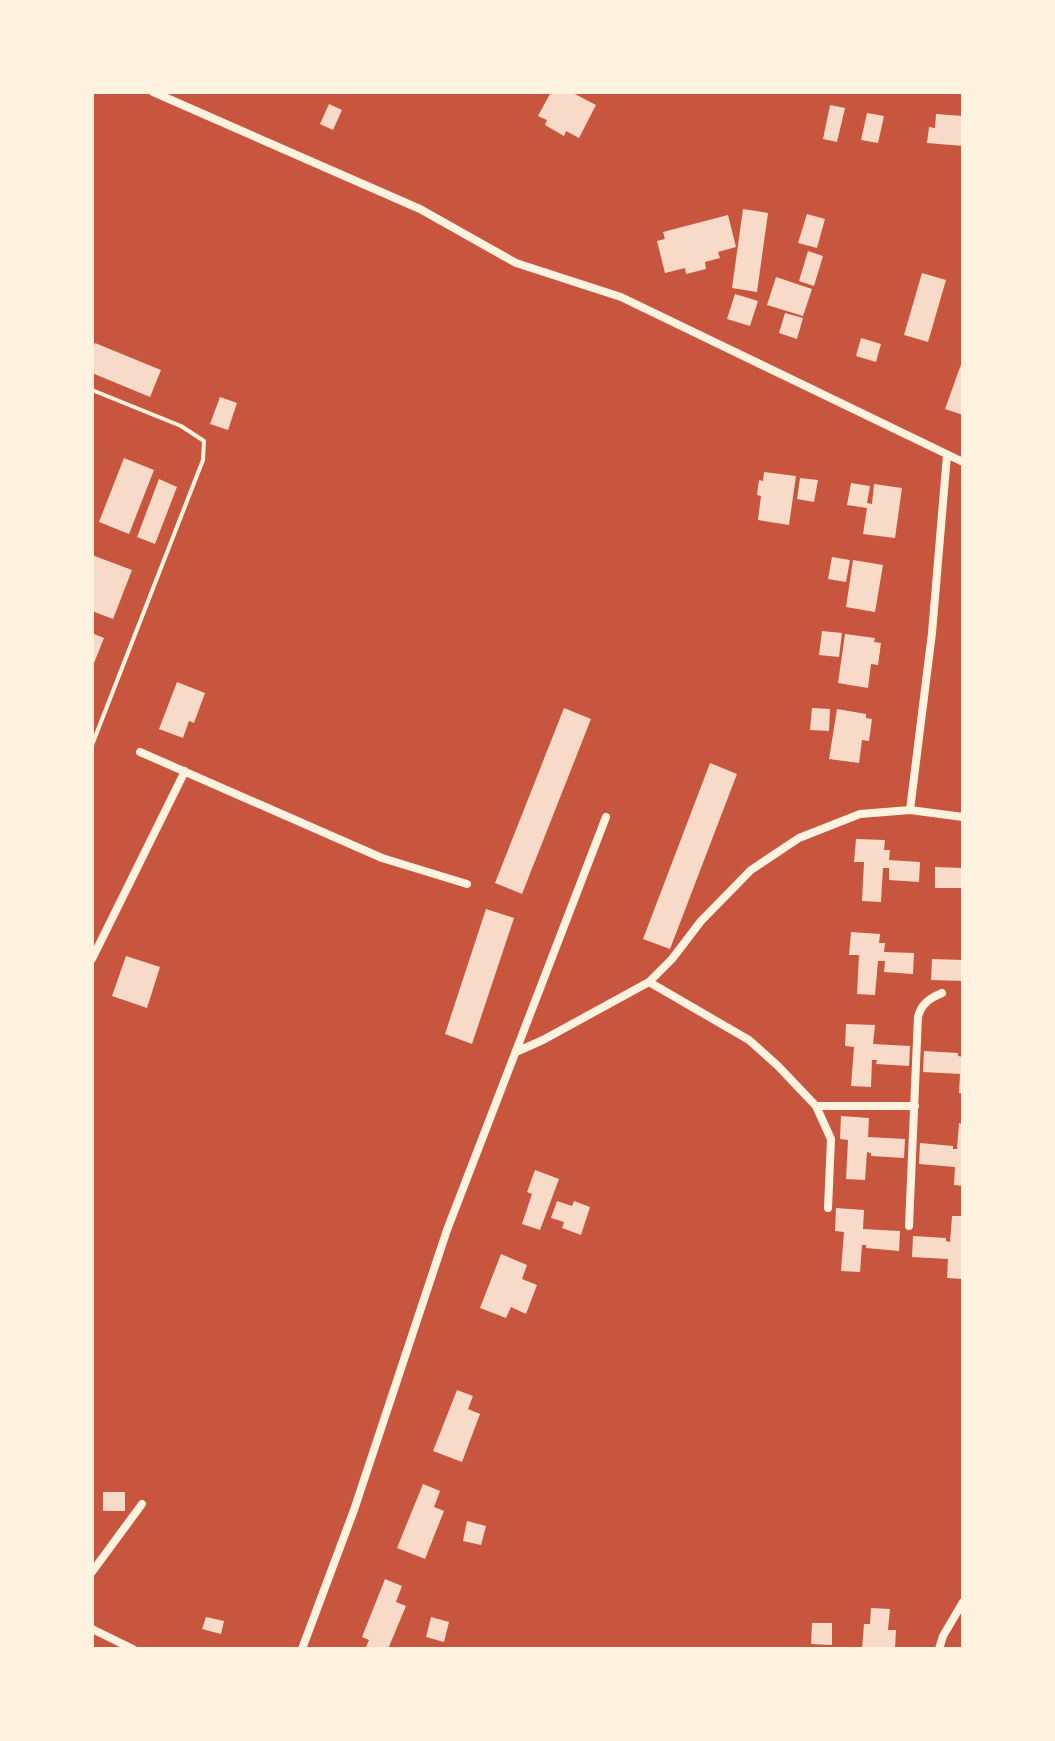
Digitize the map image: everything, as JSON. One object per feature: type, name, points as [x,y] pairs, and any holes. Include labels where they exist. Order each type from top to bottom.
[{"type":"street","points":[[153,92],[420,209],[516,263],[621,297],[963,462]]},
{"type":"street","points":[[910,810],[932,633],[947,455]]},
{"type":"street","points":[[140,752],[382,858],[467,884]]},
{"type":"street","points":[[92,959],[185,771]]},
{"type":"street","points":[[516,1052],[649,982],[751,870],[799,838],[860,814],[910,810],[963,817]]},
{"type":"street","points":[[302,1649],[354,1510],[447,1230],[606,817]]},
{"type":"street","points":[[649,982],[749,1040],[816,1106],[831,1139],[828,1208]]},
{"type":"street","points":[[909,1226],[918,1017],[931,998],[942,993]]},
{"type":"street","points":[[816,1106],[915,1106]]},
{"type":"street","points":[[92,1572],[142,1504]]},
{"type":"street","points":[[939,1649],[963,1602]]},
{"type":"street","points":[[92,1629],[133,1649]]},
{"type":"lane","points":[[92,390],[181,426],[204,441],[203,460],[92,745]]},
{"type":"building","points":[[551,92],[571,92],[596,105],[579,138],[566,131],[564,136],[545,125],[547,120],[538,116]]},
{"type":"building","points":[[329,104],[342,110],[333,130],[320,124]]},
{"type":"building","points":[[830,105],[845,108],[837,142],[823,139]]},
{"type":"building","points":[[867,113],[884,116],[878,143],[861,140]]},
{"type":"building","points":[[936,114],[963,116],[963,146],[927,143],[929,127],[935,128]]},
{"type":"building","points":[[743,209],[768,213],[757,292],[732,288]]},
{"type":"building","points":[[807,214],[825,219],[817,248],[798,243]]},
{"type":"building","points":[[728,215],[736,247],[718,252],[720,258],[705,262],[706,269],[686,274],[685,268],[665,273],[657,241],[665,239],[663,232]]},
{"type":"building","points":[[808,251],[823,256],[814,286],[799,281]]},
{"type":"building","points":[[922,273],[946,280],[928,342],[904,335]]},
{"type":"building","points":[[776,277],[812,289],[803,316],[767,305]]},
{"type":"building","points":[[735,294],[758,301],[750,326],[727,319]]},
{"type":"building","points":[[785,313],[803,318],[797,339],[779,333]]},
{"type":"building","points":[[861,338],[881,344],[876,362],[856,356]]},
{"type":"building","points":[[95,343],[161,370],[150,397],[92,373]]},
{"type":"building","points":[[963,359],[963,415],[945,409]]},
{"type":"building","points":[[220,397],[237,403],[228,430],[210,424]]},
{"type":"building","points":[[124,458],[154,470],[129,534],[99,522]]},
{"type":"building","points":[[764,472],[796,476],[789,525],[758,520],[761,496],[757,495],[759,480],[763,481]]},
{"type":"building","points":[[800,478],[818,480],[814,502],[797,499]]},
{"type":"building","points":[[159,479],[177,487],[155,544],[137,537]]},
{"type":"building","points":[[851,483],[870,486],[867,503],[872,504],[874,484],[902,488],[895,538],[863,534],[867,508],[847,505]]},
{"type":"building","points":[[92,555],[132,570],[113,619],[92,611]]},
{"type":"building","points":[[832,557],[850,560],[846,582],[828,579]]},
{"type":"building","points":[[853,560],[883,565],[875,612],[846,607]]},
{"type":"building","points":[[822,631],[842,633],[839,657],[819,655]]},
{"type":"building","points":[[92,633],[104,638],[92,668]]},
{"type":"building","points":[[845,634],[875,638],[874,642],[881,643],[878,665],[871,664],[868,688],[838,683]]},
{"type":"building","points":[[177,682],[205,693],[194,723],[189,721],[183,738],[159,729]]},
{"type":"building","points":[[564,708],[591,719],[522,894],[495,883]]},
{"type":"building","points":[[812,708],[830,709],[829,731],[810,730]]},
{"type":"building","points":[[837,709],[866,714],[866,718],[872,719],[869,741],[862,740],[859,763],[829,759]]},
{"type":"building","points":[[710,763],[737,774],[670,949],[643,939]]},
{"type":"building","points":[[856,839],[885,840],[884,850],[890,850],[889,860],[920,862],[919,882],[889,880],[889,868],[883,868],[881,902],[862,901],[864,862],[854,862]]},
{"type":"building","points":[[935,867],[963,868],[963,888],[935,888]]},
{"type":"building","points":[[486,909],[514,918],[472,1044],[445,1034]]},
{"type":"building","points":[[851,932],[880,934],[879,943],[885,943],[884,952],[914,953],[913,974],[884,972],[885,961],[878,961],[875,995],[857,994],[859,955],[849,955]]},
{"type":"building","points":[[126,956],[160,967],[147,1008],[112,996]]},
{"type":"building","points":[[932,959],[963,960],[963,981],[931,980]]},
{"type":"building","points":[[846,1024],[875,1025],[873,1044],[910,1046],[909,1066],[876,1064],[877,1060],[872,1060],[871,1087],[851,1086],[854,1047],[845,1046]]},
{"type":"building","points":[[924,1051],[958,1053],[963,1057],[963,1093],[959,1093],[960,1074],[923,1072]]},
{"type":"building","points":[[841,1116],[869,1118],[868,1137],[905,1139],[904,1158],[871,1156],[867,1152],[865,1180],[846,1179],[848,1140],[840,1139]]},
{"type":"building","points":[[959,1123],[963,1124],[963,1186],[954,1185],[955,1167],[919,1164],[920,1143],[957,1149]]},
{"type":"building","points":[[535,1170],[559,1179],[540,1230],[522,1224],[532,1194],[527,1192]]},
{"type":"building","points":[[557,1201],[572,1206],[574,1201],[590,1207],[581,1235],[562,1228],[564,1222],[551,1218]]},
{"type":"building","points":[[836,1208],[864,1210],[863,1229],[900,1231],[899,1251],[862,1245],[860,1272],[841,1271],[844,1232],[835,1231]]},
{"type":"building","points":[[952,1216],[963,1216],[963,1279],[947,1278],[948,1259],[912,1257],[913,1236],[946,1238],[950,1242]]},
{"type":"building","points":[[501,1254],[527,1265],[522,1279],[537,1285],[526,1314],[511,1307],[506,1318],[480,1308]]},
{"type":"building","points":[[457,1390],[473,1396],[468,1409],[480,1414],[462,1462],[433,1451]]},
{"type":"building","points":[[423,1484],[440,1491],[434,1507],[444,1511],[425,1559],[397,1548]]},
{"type":"building","points":[[103,1492],[125,1492],[125,1511],[103,1511]]},
{"type":"building","points":[[467,1521],[486,1526],[481,1545],[463,1541]]},
{"type":"building","points":[[385,1579],[402,1586],[396,1602],[406,1606],[388,1649],[371,1649],[366,1647],[369,1640],[362,1637]]},
{"type":"building","points":[[871,1608],[890,1609],[888,1630],[896,1630],[895,1649],[862,1649],[864,1624],[870,1624]]},
{"type":"building","points":[[206,1617],[224,1621],[221,1634],[202,1629]]},
{"type":"building","points":[[431,1617],[449,1622],[444,1642],[426,1637]]},
{"type":"building","points":[[812,1623],[832,1623],[832,1645],[811,1644]]}]
